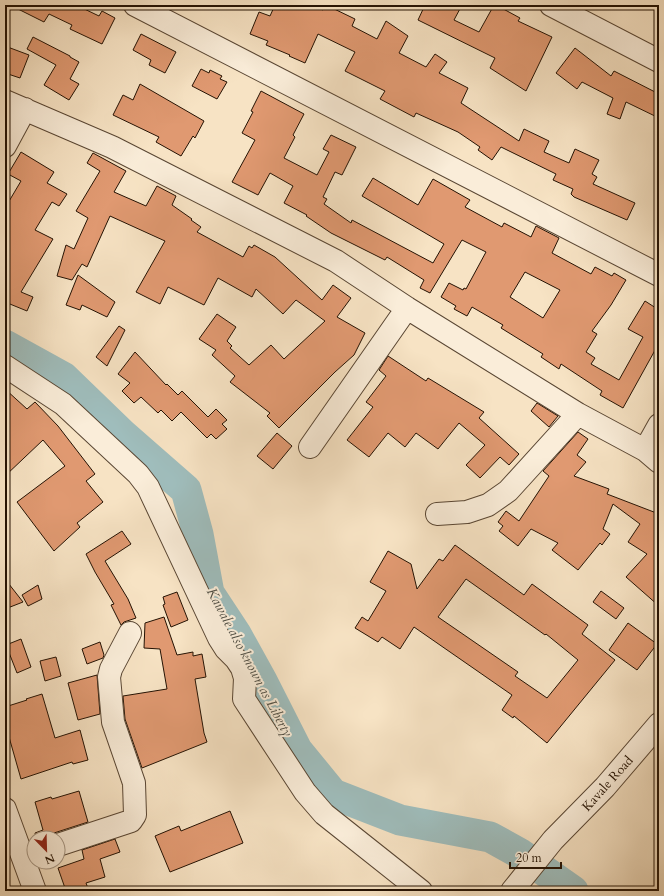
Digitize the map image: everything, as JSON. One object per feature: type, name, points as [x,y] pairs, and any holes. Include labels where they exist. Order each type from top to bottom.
[{"type":"street","points":[[135,5],[659,275]]},
{"type":"street","points":[[551,5],[659,61]]},
{"type":"street","points":[[5,100],[112,147],[336,261],[407,308],[578,414],[652,456],[659,425]]},
{"type":"street","points":[[5,146],[25,109]]},
{"type":"street","points":[[310,447],[407,308]]},
{"type":"street","points":[[5,366],[63,404],[138,474],[148,487],[219,638],[242,668],[246,678],[244,699],[256,715],[290,771],[305,792],[324,814],[421,891]]},
{"type":"street","points":[[437,514],[467,512],[488,505],[508,490],[578,414]]},
{"type":"street","points":[[66,842],[131,821],[135,815],[134,783],[113,722],[109,677],[110,669],[130,633]]},
{"type":"street","name":"Kavale Road","points":[[514,888],[553,840],[601,792],[659,724]]},
{"type":"street","points":[[5,809],[26,851]]},
{"type":"street","points":[[31,870],[35,891]]},
{"type":"building","points":[[10,5],[76,5],[99,16],[102,11],[115,18],[102,44],[70,29],[72,25],[49,14],[44,22]]},
{"type":"building","points":[[275,5],[313,5],[323,10],[326,5],[355,19],[352,26],[377,39],[386,21],[408,36],[399,53],[426,67],[435,54],[447,62],[439,73],[468,88],[461,103],[519,141],[524,129],[549,141],[544,152],[569,163],[575,149],[599,160],[592,174],[597,177],[593,184],[635,203],[627,220],[574,197],[571,194],[573,189],[553,180],[556,174],[501,147],[492,160],[478,150],[480,147],[458,132],[416,113],[414,117],[380,99],[385,91],[345,71],[355,52],[318,34],[305,63],[266,45],[268,41],[250,34],[259,12],[270,16]]},
{"type":"building","points":[[425,5],[462,5],[454,20],[479,32],[494,5],[496,5],[520,18],[518,21],[552,37],[526,91],[490,68],[495,58],[418,20]]},
{"type":"building","points":[[141,34],[176,52],[165,73],[149,65],[151,60],[133,50]]},
{"type":"building","points":[[33,37],[79,62],[70,79],[79,84],[69,100],[44,85],[56,65],[27,49]]},
{"type":"building","points":[[5,46],[29,55],[20,78],[5,73]]},
{"type":"building","points":[[575,48],[611,76],[614,71],[659,94],[659,118],[626,102],[620,119],[607,114],[613,98],[582,82],[577,89],[556,73]]},
{"type":"building","points":[[201,69],[209,73],[210,70],[222,76],[220,79],[227,82],[217,99],[192,86]]},
{"type":"building","points":[[140,84],[204,121],[195,138],[193,136],[181,156],[156,142],[159,137],[113,115],[123,95],[133,100]]},
{"type":"building","points":[[261,91],[304,114],[293,135],[295,137],[284,158],[317,175],[329,152],[323,149],[331,135],[356,147],[342,175],[335,172],[323,197],[327,199],[324,204],[351,223],[352,220],[433,263],[444,244],[362,196],[373,178],[418,205],[433,179],[470,200],[465,207],[502,227],[504,223],[531,237],[536,226],[559,238],[552,253],[591,274],[595,267],[612,276],[614,273],[626,280],[611,305],[592,331],[597,334],[586,352],[595,358],[591,364],[619,380],[643,337],[628,329],[645,301],[659,310],[659,343],[623,408],[600,395],[602,391],[561,364],[559,369],[541,357],[543,354],[501,328],[503,325],[472,307],[467,316],[454,309],[456,306],[441,297],[449,283],[463,290],[464,288],[466,289],[486,252],[462,240],[430,293],[420,288],[424,280],[387,257],[385,260],[331,233],[306,216],[307,215],[284,203],[293,186],[270,173],[258,195],[232,182],[255,140],[242,133],[253,112],[251,111]],"holes":[[[525,272],[560,290],[543,318],[510,297]]]},
{"type":"building","points":[[21,152],[54,172],[47,183],[67,194],[59,206],[52,202],[35,230],[53,239],[21,292],[33,297],[27,311],[5,302],[5,208],[21,181],[8,174]]},
{"type":"building","points":[[93,153],[126,171],[114,192],[146,206],[157,186],[176,196],[172,205],[201,227],[197,232],[243,257],[249,246],[252,248],[254,245],[275,257],[322,300],[333,285],[351,298],[337,317],[365,333],[354,355],[279,428],[267,416],[270,413],[230,382],[235,376],[212,355],[216,350],[199,339],[217,314],[236,327],[227,341],[232,346],[230,348],[249,365],[271,345],[284,359],[325,321],[296,300],[283,314],[256,289],[252,297],[218,278],[204,305],[168,287],[160,304],[136,292],[165,241],[110,216],[87,267],[82,264],[72,280],[57,276],[66,245],[74,249],[88,218],[76,211],[100,171],[87,163]]},
{"type":"building","points":[[78,275],[115,302],[107,317],[82,305],[80,310],[66,305]]},
{"type":"building","points":[[119,326],[125,330],[107,366],[96,357]]},
{"type":"building","points":[[135,352],[166,385],[167,384],[178,395],[182,391],[208,417],[216,409],[227,420],[222,424],[227,429],[216,439],[211,434],[207,438],[181,412],[172,421],[161,410],[158,413],[141,397],[134,403],[122,391],[130,383],[118,374]]},
{"type":"building","points":[[388,356],[426,381],[428,378],[484,412],[479,418],[519,454],[509,465],[500,457],[480,478],[466,465],[485,445],[459,423],[438,449],[416,433],[405,447],[388,433],[369,457],[347,440],[373,407],[366,402],[386,376],[379,370]]},
{"type":"building","points":[[5,389],[27,409],[35,402],[58,426],[95,474],[86,481],[103,502],[77,523],[80,527],[54,551],[17,502],[65,466],[43,440],[5,476]]},
{"type":"building","points":[[537,403],[558,416],[549,427],[531,411]]},
{"type":"building","points":[[578,432],[588,439],[577,455],[586,462],[574,476],[609,489],[607,494],[659,514],[659,606],[626,577],[647,554],[628,542],[640,524],[613,504],[603,529],[610,534],[602,545],[600,543],[578,570],[552,550],[558,543],[531,529],[518,546],[499,531],[503,526],[498,522],[506,511],[519,521],[549,476],[543,471]]},
{"type":"building","points":[[277,433],[292,446],[273,469],[257,456]]},
{"type":"building","points":[[122,531],[131,544],[105,561],[128,599],[136,618],[124,622],[121,625],[111,605],[114,604],[86,554]]},
{"type":"building","points":[[455,545],[524,595],[532,584],[588,625],[582,634],[615,660],[547,743],[514,716],[513,718],[502,710],[512,695],[414,627],[400,649],[382,637],[378,642],[355,628],[362,617],[368,621],[386,591],[370,582],[388,551],[411,564],[417,589],[439,559],[443,561]],"holes":[[[466,579],[545,635],[546,634],[578,660],[547,698],[515,676],[518,672],[438,617]]]},
{"type":"building","points":[[5,579],[23,602],[5,609]]},
{"type":"building","points":[[38,585],[42,599],[28,606],[22,595]]},
{"type":"building","points":[[601,591],[624,608],[616,619],[593,602]]},
{"type":"building","points":[[177,592],[188,620],[171,627],[163,605],[165,604],[163,597]]},
{"type":"building","points":[[164,617],[177,655],[193,652],[193,656],[202,654],[206,677],[195,679],[204,733],[207,742],[142,768],[125,719],[123,696],[167,689],[160,649],[144,648],[145,623]]},
{"type":"building","points":[[628,623],[657,644],[637,670],[609,650]]},
{"type":"building","points":[[21,639],[31,667],[17,673],[6,645]]},
{"type":"building","points":[[100,642],[104,655],[103,658],[87,664],[82,649]]},
{"type":"building","points":[[56,657],[61,676],[45,681],[40,661]]},
{"type":"building","points":[[97,675],[100,714],[78,720],[68,683]]},
{"type":"building","points":[[42,694],[55,738],[80,730],[88,760],[73,764],[72,762],[21,779],[5,723],[5,707]]},
{"type":"building","points":[[79,791],[88,822],[63,830],[43,830],[35,802],[51,797],[52,799]]},
{"type":"building","points":[[230,811],[243,843],[170,872],[155,836],[179,826],[181,831]]},
{"type":"building","points":[[115,839],[120,852],[100,859],[105,877],[86,883],[89,891],[66,891],[59,870],[66,870],[66,865],[84,859],[82,850]]},
{"type":"waterway","name":"Kawale also known as Liberty","points":[[5,345],[63,377],[122,434],[186,490],[198,534],[209,593],[236,634],[297,750],[333,794],[400,820],[490,837],[519,853],[573,891]]}]
